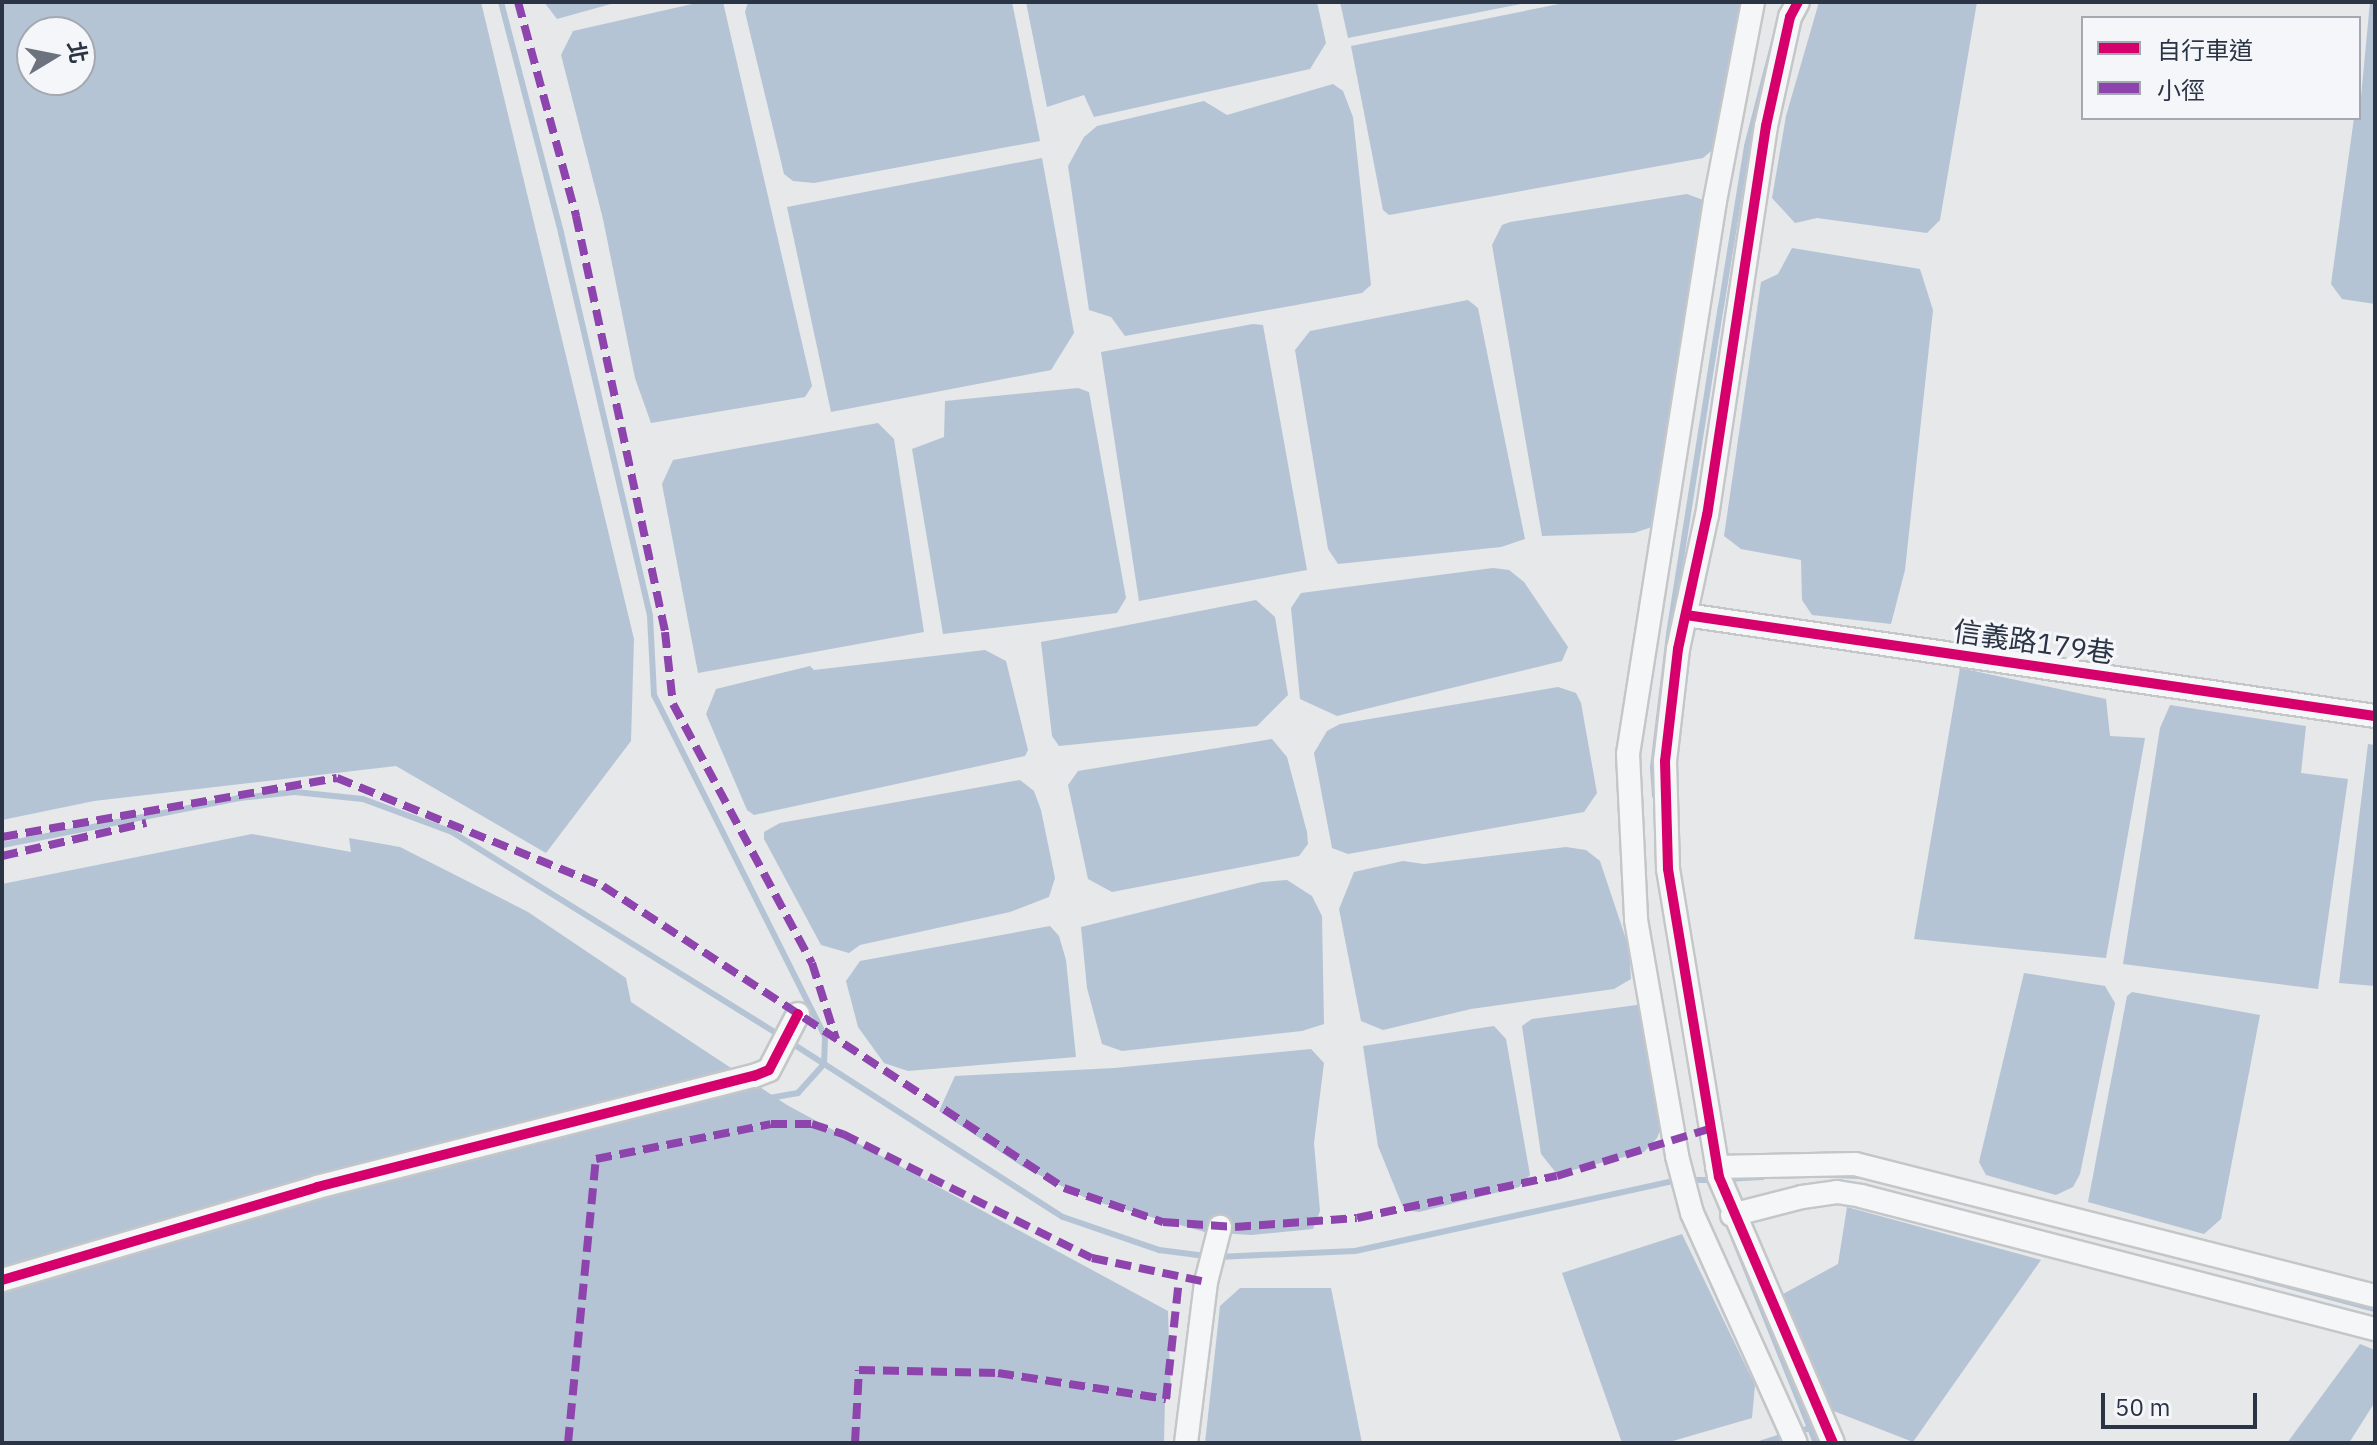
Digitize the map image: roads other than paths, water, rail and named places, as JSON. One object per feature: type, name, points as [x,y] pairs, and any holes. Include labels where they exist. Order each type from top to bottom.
[{"type":"street","points":[[1753,2],[1715,201],[1628,754],[1636,920],[1677,1156],[1692,1213],[1796,1443]]},
{"type":"street","points":[[1798,2],[1790,17],[1766,126],[1707,515],[1686,615],[1665,761],[1668,869],[1718,1172],[1729,1209],[1835,1439]]},
{"type":"street","name":"信義路179巷","points":[[1686,615],[2375,716]]},
{"type":"street","points":[[2,1280],[317,1187],[754,1076],[769,1070],[798,1014]]},
{"type":"street","points":[[1718,1172],[1855,1164],[2375,1296]]},
{"type":"street","points":[[1729,1209],[1802,1197],[1849,1194],[2375,1329]]},
{"type":"street","points":[[1186,1443],[1216,1241]]},
{"type":"water","points":[[2,2],[481,2],[634,639],[631,741],[546,853],[396,766],[94,801],[2,820]]},
{"type":"water","points":[[544,2],[618,2],[557,19]]},
{"type":"water","points":[[701,2],[723,2],[812,386],[805,397],[651,423],[635,378],[603,219],[561,55],[573,31]]},
{"type":"water","points":[[748,2],[1012,2],[1040,141],[814,183],[793,181],[784,174],[745,12]]},
{"type":"water","points":[[1026,2],[1317,2],[1326,43],[1310,69],[1094,117],[1084,95],[1047,107]]},
{"type":"water","points":[[1340,2],[1531,2],[1348,38]]},
{"type":"water","points":[[1569,2],[1750,2],[1723,141],[1703,158],[1389,215],[1383,210],[1351,46]]},
{"type":"water","points":[[1819,2],[1977,2],[1940,220],[1927,233],[1817,218],[1795,223],[1772,198],[1786,116]]},
{"type":"water","points":[[2370,2],[2375,2],[2375,304],[2342,299],[2331,284],[2354,120],[2361,120]]},
{"type":"water","points":[[1333,84],[1343,91],[1353,117],[1371,285],[1362,293],[1125,336],[1111,317],[1089,310],[1068,166],[1084,137],[1097,126],[1204,101],[1227,115]]},
{"type":"water","points":[[1042,158],[1074,333],[1051,370],[831,412],[787,207]]},
{"type":"water","points":[[1687,194],[1706,201],[1655,526],[1634,533],[1542,536],[1492,245],[1502,225],[1510,222]]},
{"type":"water","points":[[1792,248],[1920,269],[1933,310],[1905,570],[1891,624],[1812,615],[1802,600],[1801,560],[1741,549],[1724,536],[1761,282],[1778,274]]},
{"type":"water","points":[[1468,300],[1478,308],[1525,539],[1501,547],[1338,564],[1328,549],[1295,350],[1310,331]]},
{"type":"water","points":[[1253,324],[1263,325],[1307,570],[1139,601],[1101,352]]},
{"type":"water","points":[[1078,388],[1089,392],[1126,598],[1117,613],[943,634],[912,449],[944,437],[945,401]]},
{"type":"water","points":[[878,423],[894,439],[924,632],[698,673],[662,484],[673,460]]},
{"type":"water","points":[[1493,568],[1509,570],[1524,582],[1568,647],[1562,661],[1337,716],[1300,699],[1291,608],[1301,593]]},
{"type":"water","points":[[1256,600],[1275,617],[1288,695],[1257,726],[1059,746],[1052,736],[1041,642]]},
{"type":"water","points":[[985,650],[1006,661],[1028,750],[1025,756],[754,815],[747,810],[706,714],[716,689],[810,666],[814,670]]},
{"type":"water","points":[[1960,668],[2106,699],[2110,736],[2145,738],[2106,958],[1914,939]]},
{"type":"water","points":[[1558,687],[1576,693],[1581,703],[1597,793],[1584,812],[1348,854],[1332,848],[1314,753],[1327,731],[1340,724]]},
{"type":"water","points":[[2170,705],[2306,726],[2301,773],[2348,779],[2318,989],[2123,964],[2160,728]]},
{"type":"water","points":[[1272,739],[1287,757],[1307,832],[1308,844],[1299,856],[1112,892],[1088,879],[1068,785],[1078,771]]},
{"type":"water","points":[[2368,744],[2375,745],[2375,986],[2339,983]]},
{"type":"water","points":[[1020,780],[1034,791],[1041,810],[1055,878],[1049,897],[1010,912],[860,945],[849,953],[821,945],[764,839],[764,832],[780,823]]},
{"type":"water","points":[[252,834],[351,852],[349,838],[400,847],[528,912],[626,978],[631,1002],[787,1105],[1168,1311],[1171,1398],[1165,1398],[1164,1443],[2,1443],[2,884]]},
{"type":"water","points":[[1566,847],[1586,850],[1600,861],[1629,948],[1631,979],[1614,989],[1471,1009],[1383,1030],[1361,1021],[1339,909],[1354,872],[1403,861],[1424,864]]},
{"type":"water","points":[[1287,880],[1312,896],[1322,916],[1324,1024],[1302,1031],[1122,1051],[1102,1044],[1087,988],[1081,927],[1262,882]]},
{"type":"water","points":[[1050,926],[1059,936],[1066,960],[1076,1057],[908,1071],[884,1063],[858,1027],[846,981],[860,961]]},
{"type":"water","points":[[2024,973],[2105,986],[2115,1003],[2080,1174],[2073,1187],[2056,1195],[1986,1175],[1979,1162]]},
{"type":"water","points":[[2132,992],[2260,1015],[2221,1219],[2204,1234],[2088,1202],[2127,996]]},
{"type":"water","points":[[1644,1004],[1662,1126],[1657,1138],[1644,1152],[1557,1174],[1541,1154],[1522,1026],[1532,1019]]},
{"type":"water","points":[[1494,1026],[1506,1039],[1530,1175],[1519,1187],[1419,1212],[1404,1210],[1378,1146],[1363,1046]]},
{"type":"water","points":[[1311,1049],[1324,1063],[1314,1143],[1320,1211],[1313,1229],[1251,1235],[1205,1232],[1090,1200],[1023,1167],[939,1111],[955,1076],[1114,1068]]},
{"type":"water","points":[[1847,1207],[2041,1260],[1913,1442],[1831,1410],[1783,1294],[1838,1264]]},
{"type":"water","points":[[1682,1234],[1755,1385],[1752,1418],[1666,1443],[1622,1443],[1562,1273]]},
{"type":"water","points":[[1240,1288],[1331,1288],[1362,1443],[1205,1443],[1220,1306]]},
{"type":"water","points":[[2360,1344],[2375,1350],[2375,1402],[2349,1443],[2287,1443]]},
{"type":"waterway","points":[[501,2],[561,233],[650,616],[654,695],[825,1037],[824,1064],[798,1093],[769,1098]]},
{"type":"waterway","points":[[1655,796],[1653,767],[1669,634],[1747,146],[1782,11]]},
{"type":"waterway","points":[[2,845],[239,798],[295,792],[363,799],[452,832],[781,1036]]},
{"type":"waterway","points":[[790,1042],[1063,1217],[1159,1250],[1206,1256]]},
{"type":"waterway","points":[[1833,1175],[1866,1176]]},
{"type":"waterway","points":[[1725,1179],[1762,1177]]},
{"type":"waterway","points":[[1217,1257],[1355,1251],[1678,1180]]},
{"type":"waterway","points":[[1689,1180],[1714,1180]]},
{"type":"waterway","points":[[1734,1239],[1816,1443]]},
{"type":"waterway","points":[[2256,1277],[2375,1309]]},
{"type":"waterway","points":[[1762,1443],[1810,1428]]}]
